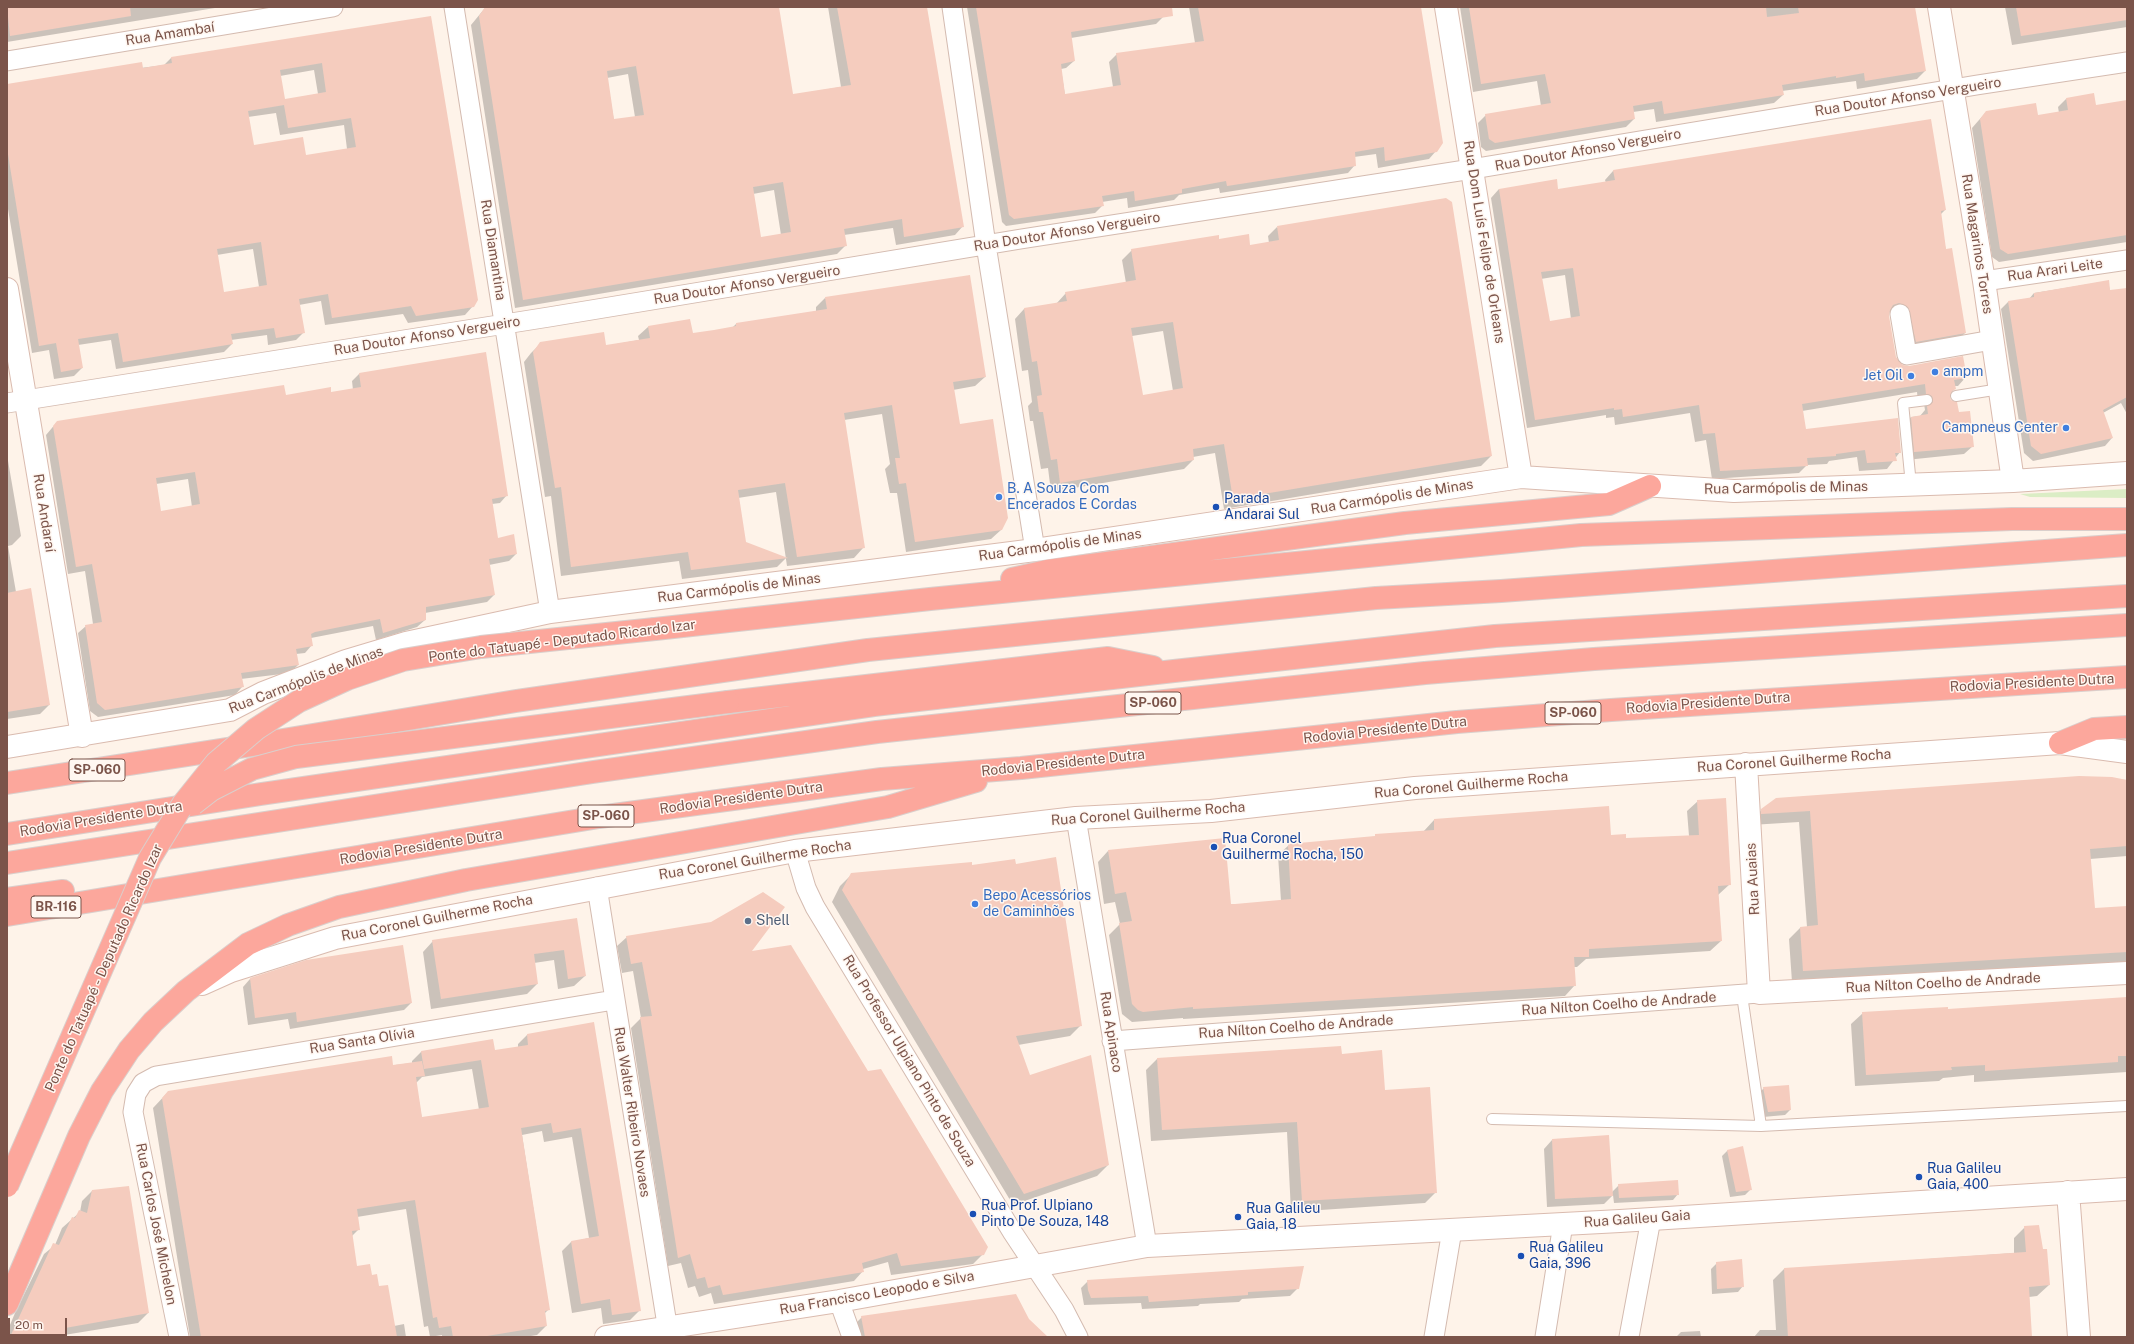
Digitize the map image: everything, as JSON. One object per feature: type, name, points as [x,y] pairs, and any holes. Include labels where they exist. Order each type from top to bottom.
[{"type":"highway","points":[[930,599],[1047,571],[1405,524],[1609,504],[1650,486]]},
{"type":"highway","points":[[930,599],[1581,535],[2012,519],[2127,520]]},
{"type":"highway","name":"SP-060","points":[[7,783],[259,744],[516,701],[868,650],[1376,598],[1501,591],[2127,544]]},
{"type":"highway","name":"Rodovia Presidente Dutra","points":[[7,834],[261,794],[874,705],[1174,671],[1496,636],[2127,596]]},
{"type":"highway","name":"Ponte do Tatuapé - Deputado Ricardo Izar","points":[[7,1186],[150,858],[183,804],[216,763],[256,729],[299,701],[347,679],[403,660],[481,647],[930,599]]},
{"type":"highway","name":"Rodovia Presidente Dutra","points":[[7,863],[593,772],[877,732],[1425,673],[1594,659],[2127,626]]},
{"type":"highway","points":[[175,819],[211,790],[252,769],[296,757],[728,702],[1108,658],[1174,671]]},
{"type":"highway","name":"Rodovia Presidente Dutra","points":[[7,916],[599,817],[882,779],[1021,768],[1457,722],[1611,710],[2127,677]]},
{"type":"highway","points":[[2060,743],[2094,729],[2127,727]]},
{"type":"highway","points":[[7,1304],[79,1136],[102,1091],[129,1050],[153,1022],[186,991],[248,944],[288,924],[339,908],[466,880],[888,807],[1021,768]]},
{"type":"highway","points":[[7,899],[85,888],[193,884]]},
{"type":"main road","name":"Rua Dom Luís Felipe de Orleans","points":[[1446,7],[1521,477]]},
{"type":"main road","name":"Rua Magarinos Torres","points":[[1939,7],[1984,281],[2013,481]]},
{"type":"main road","name":"Rua Andaraí","points":[[7,289],[16,401],[82,736]]},
{"type":"main road","name":"Rua Carmópolis de Minas","points":[[7,747],[82,736],[230,710],[263,693],[346,661],[406,643],[550,612],[1034,550],[1521,477],[1734,491],[2013,481],[2122,470]]},
{"type":"main road","name":"Rua Coronel Guilherme Rocha","points":[[186,991],[231,971],[335,938],[795,850],[1076,818],[1211,811],[1415,788],[2060,743],[2127,752]]},
{"type":"main road","name":"Rua Auaias","points":[[1746,764],[1751,994]]},
{"type":"main road","name":"Rua Nílton Coelho de Andrade","points":[[1751,994],[2127,973]]},
{"type":"main road","name":"Rua Galileu Gaia","points":[[1147,1246],[1651,1219],[2127,1189]]},
{"type":"main road","points":[[2068,1192],[2078,1337]]},
{"type":"main road","name":"Rua Francisco Leopodo e Silva","points":[[606,1337],[667,1332],[1147,1246]]},
{"type":"street","name":"Rua Amambaí","points":[[7,60],[333,7]]},
{"type":"street","name":"Rua Diamantina","points":[[454,7],[550,612]]},
{"type":"street","points":[[952,7],[986,245],[1034,550]]},
{"type":"street","name":"Rua Doutor Afonso Vergueiro","points":[[16,401],[504,324],[986,245],[1472,169],[1952,89],[2127,62]]},
{"type":"street","name":"Rua Arari Leite","points":[[1984,281],[2127,260]]},
{"type":"street","points":[[1900,314],[1907,355],[1992,340]]},
{"type":"street","name":"Rua Apinaco","points":[[1076,818],[1147,1246]]},
{"type":"street","name":"Rua Professor Ulpiano Pinto de Souza","points":[[795,850],[806,888],[816,907],[1003,1216],[1064,1310],[1078,1337]]},
{"type":"street","name":"Rua Walter Ribeiro Novaes","points":[[597,887],[667,1332]]},
{"type":"street","name":"Rua Nílton Coelho de Andrade","points":[[1112,1041],[1751,994]]},
{"type":"street","name":"Rua Santa Olívia","points":[[134,1112],[136,1094],[143,1083],[156,1076],[614,1000]]},
{"type":"street","name":"Rua Carlos José Michelon","points":[[134,1112],[179,1337]]},
{"type":"street","points":[[1629,1337],[1651,1219]]},
{"type":"street","points":[[1545,1337],[1563,1224]]},
{"type":"street","points":[[1434,1337],[1452,1230]]},
{"type":"street","points":[[839,1301],[852,1337]]},
{"type":"lane","points":[[1956,396],[2000,389]]},
{"type":"lane","points":[[1911,485],[1903,403],[1927,400]]},
{"type":"lane","points":[[1751,994],[1761,1126]]},
{"type":"lane","points":[[1492,1119],[1761,1126],[2127,1106]]},
{"type":"green space","points":[[2127,489],[2127,498],[2030,497],[2020,494]]},
{"type":"building","points":[[7,7],[130,7],[131,16],[10,36]]},
{"type":"building","points":[[485,7],[779,7],[793,94],[851,85],[837,7],[927,7],[964,227],[904,237],[902,219],[844,229],[847,246],[523,300],[479,16]],"holes":[[[636,66],[644,115],[614,119],[607,71]],[[783,182],[791,232],[761,237],[753,187]]]},
{"type":"building","points":[[976,7],[1172,7],[1173,16],[1071,32],[1075,61],[1061,64],[1065,94],[1121,85],[1116,53],[1204,41],[1198,7],[1421,7],[1443,143],[1437,152],[1385,161],[1384,147],[1355,152],[1356,166],[1227,186],[1226,181],[1182,189],[1182,193],[1135,201],[1134,191],[1102,196],[1104,206],[1014,219],[1009,215]]},
{"type":"building","points":[[1469,7],[1766,7],[1767,17],[1799,13],[1798,7],[1915,7],[1926,71],[1865,81],[1864,73],[1836,78],[1836,76],[1782,85],[1784,95],[1664,114],[1662,101],[1633,106],[1635,119],[1495,143],[1489,139],[1485,114],[1551,103],[1545,74],[1481,84]]},
{"type":"building","points":[[2016,7],[2127,7],[2127,20],[2021,36]]},
{"type":"building","points":[[431,16],[478,300],[474,307],[416,316],[411,306],[332,318],[328,294],[299,299],[305,333],[276,338],[274,328],[231,334],[233,344],[123,362],[118,333],[78,339],[83,368],[61,372],[56,343],[39,346],[7,148],[7,84],[142,62],[143,68],[172,63],[171,57]],"holes":[[[322,63],[326,92],[285,99],[280,70]],[[284,105],[288,128],[351,118],[356,147],[306,155],[303,137],[254,145],[248,111]],[[261,242],[267,285],[224,292],[217,249]]]},
{"type":"building","points":[[2094,93],[2096,105],[2127,100],[2127,235],[2008,254],[2000,249],[1980,119],[1986,111],[2036,103],[2038,115],[2068,110],[2066,98]]},
{"type":"building","points":[[1931,119],[1946,210],[1941,211],[1946,249],[1952,248],[1966,333],[1916,342],[1908,307],[1899,303],[1893,305],[1889,316],[1896,357],[1903,365],[1909,366],[1963,356],[1967,378],[1954,380],[1956,389],[1952,391],[1950,397],[1951,400],[1957,402],[1959,412],[1970,411],[1974,447],[1914,452],[1911,417],[1928,414],[1927,406],[1933,402],[1932,396],[1926,394],[1925,384],[1802,404],[1806,429],[1898,418],[1901,453],[1895,453],[1897,461],[1867,463],[1865,450],[1836,454],[1836,456],[1807,458],[1808,466],[1720,471],[1715,433],[1703,434],[1699,405],[1623,417],[1622,409],[1614,410],[1614,408],[1535,420],[1499,189],[1557,179],[1558,189],[1615,180],[1613,170]],"holes":[[[1573,268],[1580,316],[1550,321],[1541,272]]]},
{"type":"building","points":[[1446,198],[1452,202],[1492,456],[1233,499],[1224,444],[1193,449],[1194,460],[1060,483],[1057,459],[1051,460],[1043,412],[1039,412],[1037,396],[1042,395],[1037,361],[1032,362],[1024,308],[1067,301],[1065,292],[1136,280],[1131,249],[1219,235],[1219,239],[1249,234],[1250,245],[1279,240],[1277,226]],"holes":[[[1173,322],[1183,388],[1143,395],[1131,328]]]},
{"type":"building","points":[[970,275],[986,377],[953,382],[960,424],[993,419],[1008,518],[1002,530],[915,542],[906,483],[899,484],[895,458],[900,458],[892,405],[844,413],[865,548],[797,557],[785,483],[738,490],[746,542],[788,558],[691,570],[688,552],[571,567],[561,487],[555,488],[533,352],[540,342],[604,332],[606,345],[650,338],[648,326],[690,319],[693,333],[714,330],[736,326],[736,323],[827,309],[825,297]]},
{"type":"building","points":[[2109,280],[2110,290],[2127,288],[2127,397],[2103,410],[2113,438],[2041,454],[2031,446],[2008,301],[2034,297],[2034,293]]},
{"type":"building","points":[[486,352],[508,496],[492,499],[498,538],[514,534],[517,554],[489,559],[495,595],[426,607],[426,620],[383,633],[380,619],[315,632],[311,634],[313,646],[296,649],[299,665],[241,673],[244,687],[105,710],[97,703],[85,625],[102,622],[92,564],[76,567],[53,426],[57,421],[284,385],[286,395],[331,387],[331,392],[361,387],[359,373]],"holes":[[[195,472],[200,504],[161,511],[156,478]]]},
{"type":"building","points":[[31,588],[50,705],[7,712],[7,593]]},
{"type":"building","points":[[2079,776],[2112,777],[2127,780],[2127,846],[2090,849],[2095,908],[2127,906],[2127,952],[1803,971],[1800,927],[1818,925],[1810,811],[1761,814],[1761,809],[1776,798]]},
{"type":"building","points":[[1726,798],[1731,885],[1718,886],[1722,941],[1589,949],[1589,957],[1574,957],[1576,986],[1193,1009],[1193,1007],[1143,1012],[1138,1010],[1132,1004],[1119,923],[1132,921],[1126,892],[1115,894],[1108,850],[1225,838],[1231,904],[1235,904],[1291,899],[1288,844],[1375,836],[1375,834],[1434,830],[1434,819],[1609,806],[1611,835],[1626,834],[1626,838],[1699,835],[1697,800]]},
{"type":"building","points":[[1056,857],[1082,1026],[1016,1036],[1030,1075],[1091,1055],[1109,1165],[1024,1194],[842,890],[851,873],[972,862],[972,865],[1015,859],[1016,864]]},
{"type":"building","points":[[763,892],[785,907],[752,951],[791,945],[868,1071],[881,1069],[988,1247],[984,1255],[901,1266],[897,1253],[862,1263],[864,1272],[723,1295],[720,1285],[708,1288],[705,1277],[697,1279],[690,1254],[678,1258],[640,1017],[652,1016],[642,962],[631,964],[626,936],[711,922]]},
{"type":"building","points":[[577,918],[586,976],[568,979],[564,950],[534,954],[538,984],[441,999],[432,940]]},
{"type":"building","points":[[403,945],[412,1003],[297,1022],[296,1012],[255,1018],[250,978],[306,960]]},
{"type":"building","points":[[2127,997],[2127,1056],[2118,1056],[2118,1062],[1985,1071],[1985,1065],[1951,1067],[1952,1070],[1866,1075],[1862,1012],[1948,1007],[1948,1009]]},
{"type":"building","points":[[594,1022],[641,1311],[612,1315],[610,1299],[581,1304],[571,1241],[599,1236],[581,1128],[553,1133],[551,1123],[521,1128],[550,1310],[545,1311],[547,1326],[481,1337],[453,1337],[451,1326],[439,1328],[437,1317],[433,1318],[415,1200],[357,1209],[360,1230],[352,1231],[357,1266],[370,1264],[372,1275],[377,1274],[379,1286],[388,1285],[397,1337],[201,1337],[162,1098],[168,1091],[392,1056],[393,1065],[422,1061],[425,1076],[416,1077],[422,1117],[489,1107],[481,1060],[424,1069],[421,1051],[493,1039],[495,1050],[528,1045],[527,1034]]},
{"type":"building","points":[[1341,1046],[1342,1054],[1382,1050],[1385,1090],[1430,1087],[1437,1193],[1302,1201],[1297,1122],[1162,1130],[1157,1058]]},
{"type":"building","points":[[1789,1085],[1791,1110],[1768,1112],[1763,1087]]},
{"type":"building","points":[[1609,1135],[1613,1196],[1555,1199],[1552,1139]]},
{"type":"building","points":[[1743,1146],[1752,1190],[1736,1192],[1727,1150]]},
{"type":"building","points":[[1678,1180],[1679,1195],[1619,1198],[1618,1184]]},
{"type":"building","points":[[129,1186],[149,1313],[65,1328],[65,1337],[10,1337],[53,1243],[59,1245],[72,1217],[75,1218],[79,1210],[87,1213],[92,1190]]},
{"type":"building","points":[[2039,1225],[2043,1249],[2047,1249],[2050,1285],[2029,1287],[2032,1337],[1788,1337],[1784,1268],[2026,1252],[2024,1226]]},
{"type":"building","points":[[1742,1259],[1744,1287],[1717,1289],[1716,1262]]},
{"type":"building","points":[[1304,1266],[1299,1289],[1248,1292],[1248,1295],[1149,1302],[1148,1296],[1091,1298],[1087,1280]]},
{"type":"building","points":[[1016,1294],[1029,1319],[1048,1337],[865,1337],[861,1316]]},
{"type":"place","name":"ampm","points":[[1935,372]]},
{"type":"place","name":"Jet Oil","points":[[1911,376]]},
{"type":"place","name":"Campneus Center","points":[[2066,428]]},
{"type":"place","name":"B. A Souza Com Encerados E Cordas","points":[[999,497]]},
{"type":"place","name":"Parada Andarai Sul","points":[[1216,507]]},
{"type":"place","name":"Rua Coronel Guilherme Rocha, 150","points":[[1214,847]]},
{"type":"place","name":"Bepo Acessórios de Caminhões","points":[[975,904]]},
{"type":"place","name":"Shell","points":[[748,921]]},
{"type":"place","name":"Rua Galileu Gaia, 400","points":[[1919,1177]]},
{"type":"place","name":"Rua Prof. Ulpiano Pinto De Souza, 148","points":[[973,1214]]},
{"type":"place","name":"Rua Galileu Gaia, 18","points":[[1238,1217]]},
{"type":"place","name":"Rua Galileu Gaia, 396","points":[[1521,1256]]}]
